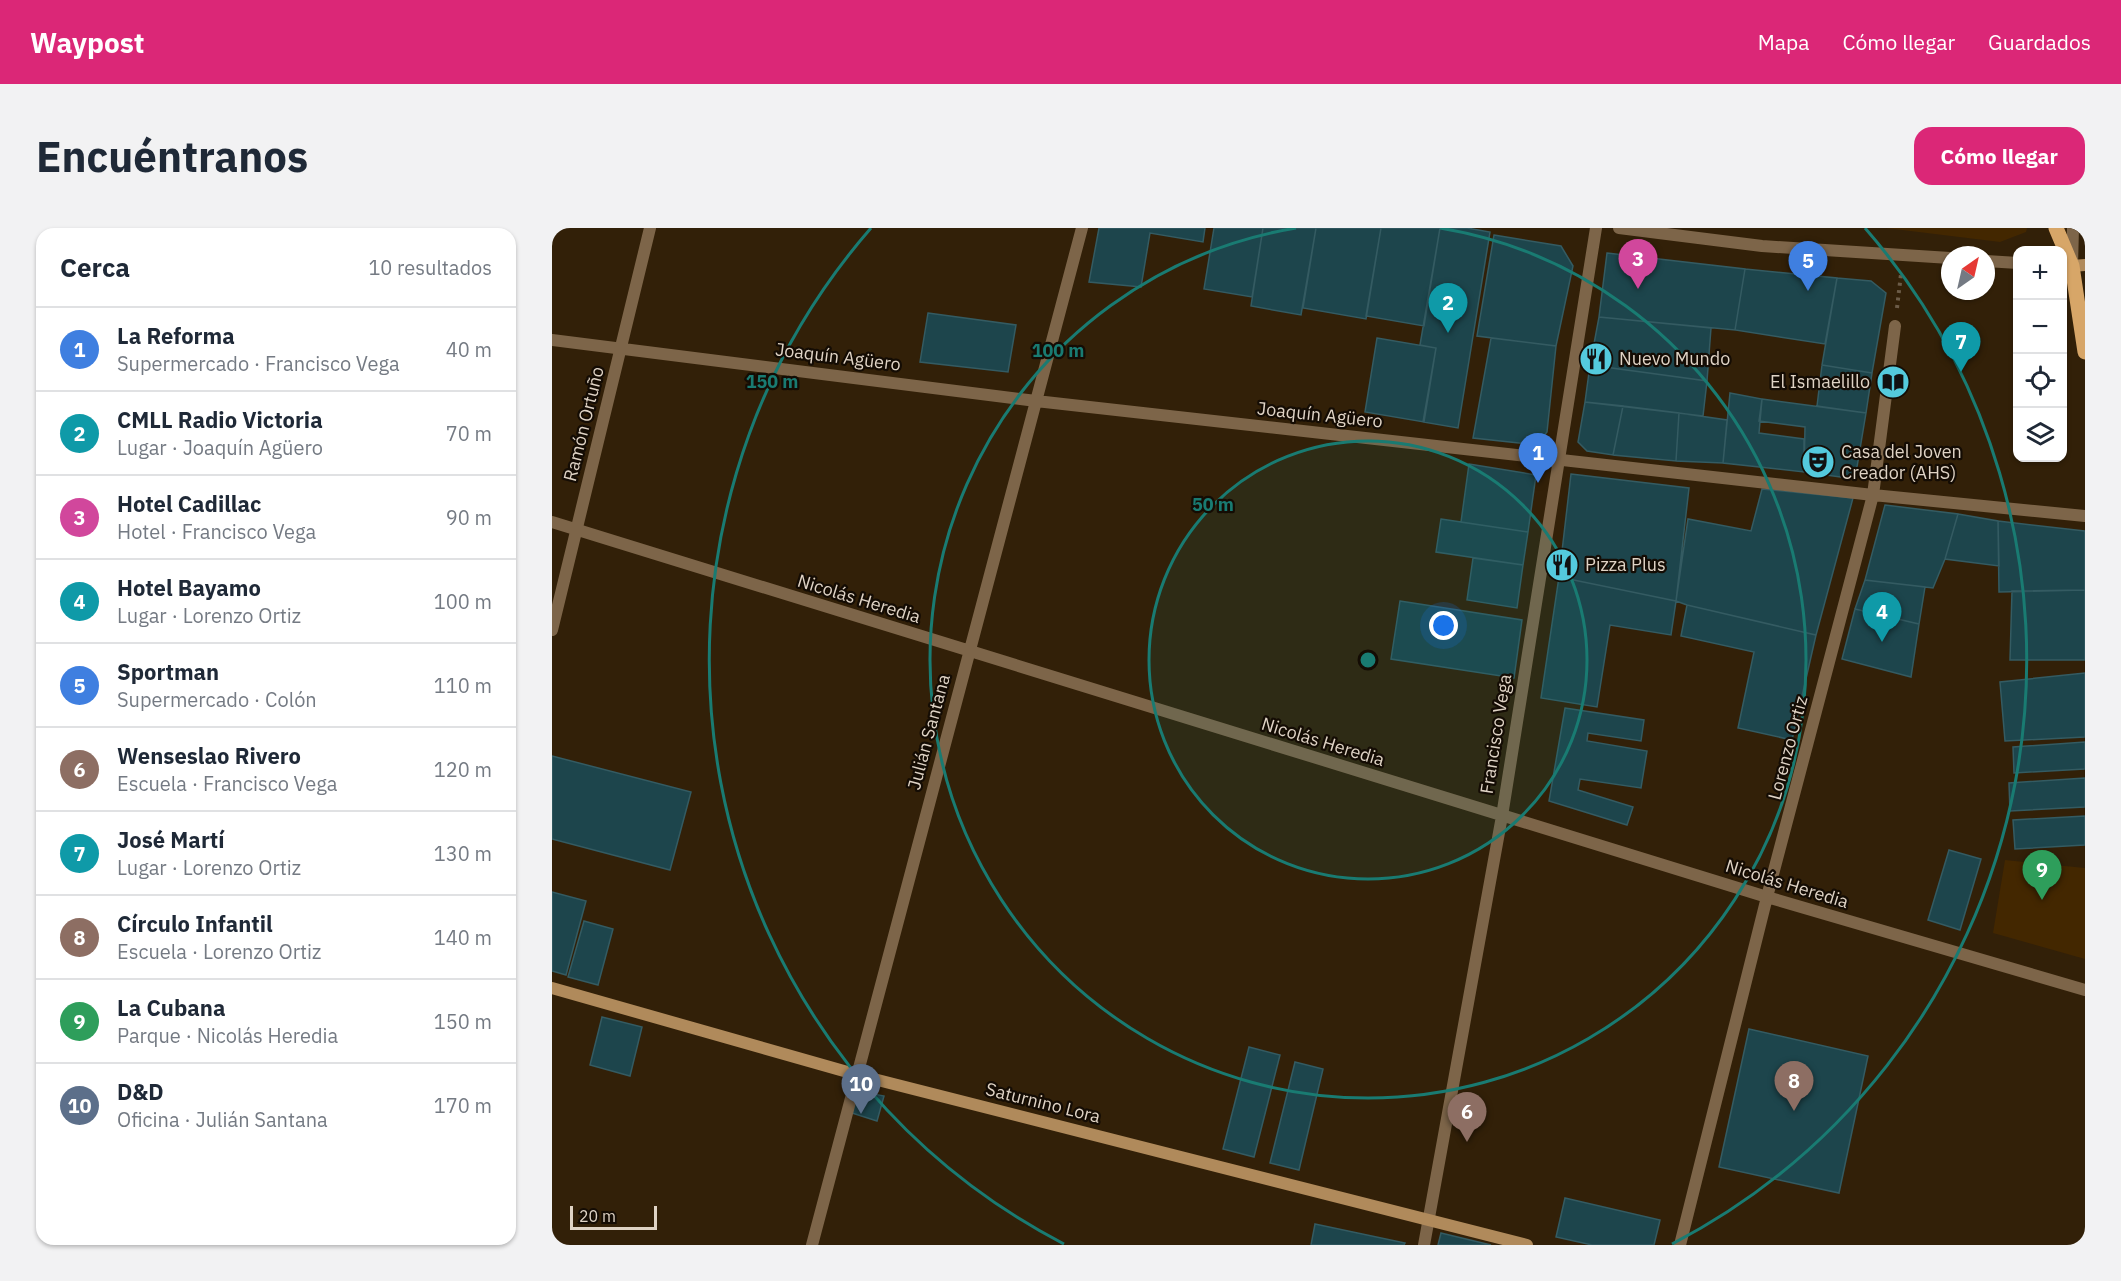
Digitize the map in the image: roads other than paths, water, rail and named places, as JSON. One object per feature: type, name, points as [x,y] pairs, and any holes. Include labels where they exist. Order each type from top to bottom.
[{"type":"main road","points":[[2056,228],[2073,266],[2085,352]]},
{"type":"street","name":"Ramón Ortuño","points":[[552,630],[650,228]]},
{"type":"street","name":"Julián Santana","points":[[812,1245],[1082,228]]},
{"type":"street","name":"Francisco Vega","points":[[1424,1245],[1502,816],[1596,228]]},
{"type":"street","points":[[1619,228],[1762,246],[1941,257]]},
{"type":"street","points":[[2073,228],[2073,266]]},
{"type":"street","points":[[1995,262],[2013,263]]},
{"type":"street","name":"Lorenzo Ortiz","points":[[1680,1245],[1767,897],[1873,495],[1895,326]]},
{"type":"street","name":"Joaquín Agüero","points":[[552,340],[1036,400],[1558,460],[2085,516]]},
{"type":"street","name":"Nicolás Heredia","points":[[552,522],[1767,897],[2085,990]]},
{"type":"street","name":"Saturnino Lora","points":[[552,988],[858,1075],[1527,1245]]},
{"type":"place","name":"Hotel Cadillac","points":[[1638,289]]},
{"type":"place","name":"Sportman","points":[[1808,291]]},
{"type":"place","name":"CMLL Radio Victoria","points":[[1448,333]]},
{"type":"place","name":"Nuevo Mundo","points":[[1596,359]]},
{"type":"place","name":"José Martí","points":[[1961,372]]},
{"type":"place","name":"El Ismaelillo","points":[[1893,382]]},
{"type":"place","name":"Casa del Joven Creador (AHS)","points":[[1818,462]]},
{"type":"place","name":"La Reforma","points":[[1538,483]]},
{"type":"place","name":"Pizza Plus","points":[[1562,565]]},
{"type":"place","name":"Hotel Bayamo","points":[[1882,642]]},
{"type":"place","name":"La Cubana","points":[[2042,900]]},
{"type":"place","name":"Círculo Infantil","points":[[1794,1111]]},
{"type":"place","name":"D&D","points":[[861,1114]]},
{"type":"place","name":"Wenseslao Rivero","points":[[1467,1142]]}]
